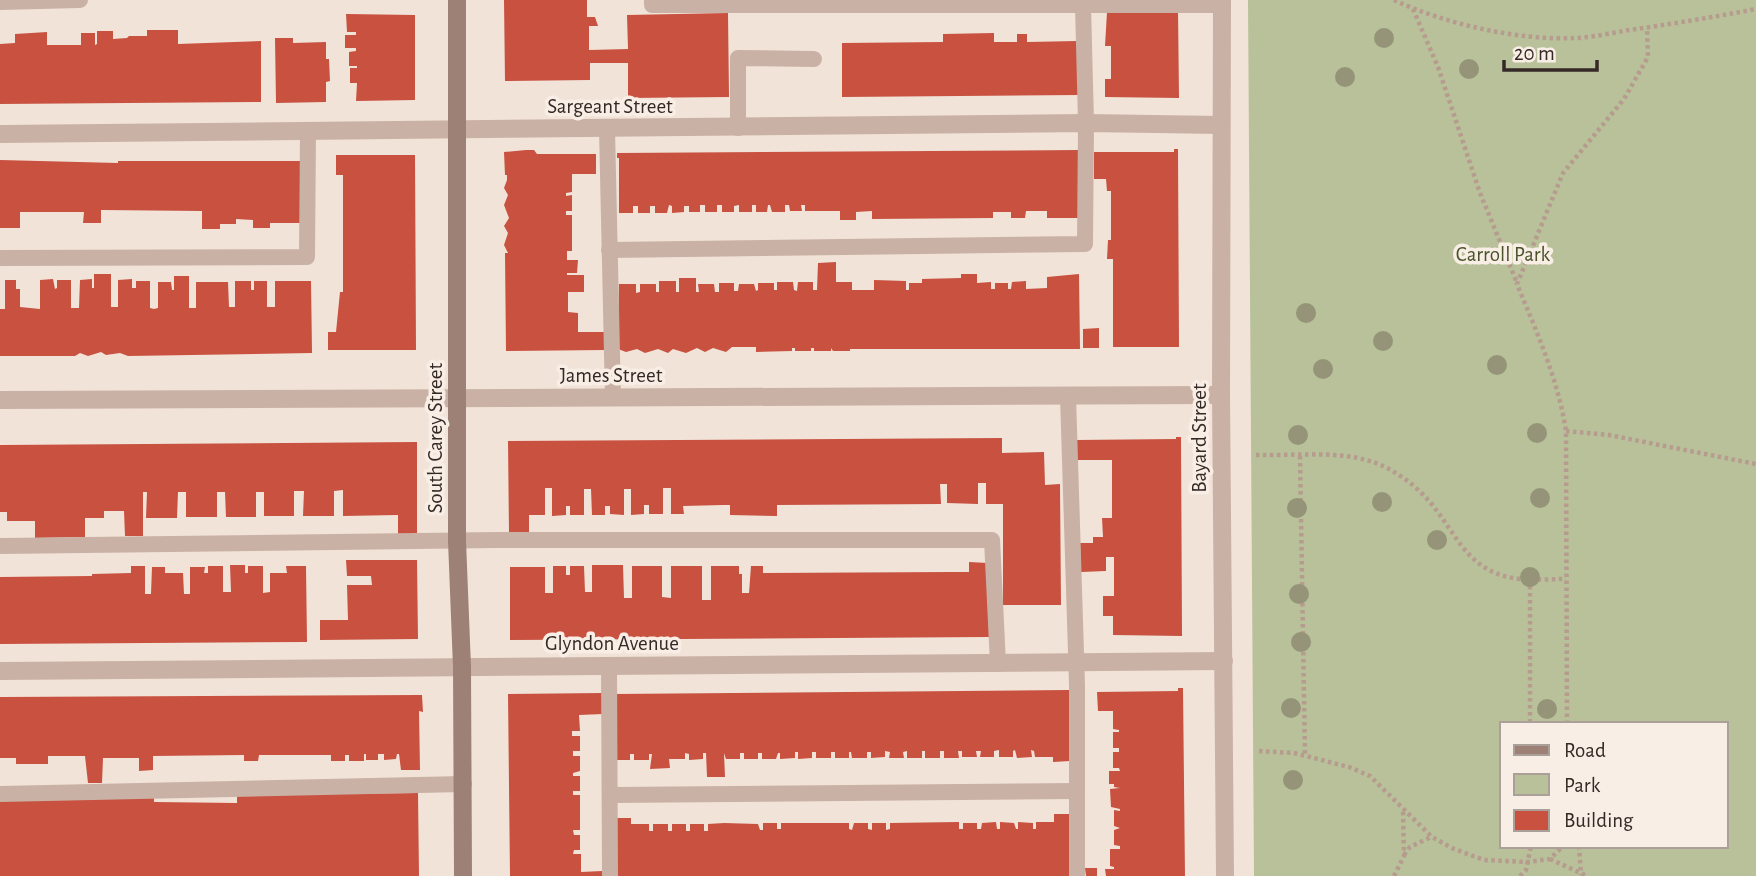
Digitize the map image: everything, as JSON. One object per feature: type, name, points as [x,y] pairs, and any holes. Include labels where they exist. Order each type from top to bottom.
[{"type":"main road","name":"South Carey Street","points":[[457,0],[457,541],[462,667],[463,876]]},
{"type":"street","name":"Bayard Street","points":[[1222,2],[1221,395],[1225,876]]},
{"type":"street","name":"Sargeant Street","points":[[0,134],[1086,123],[1221,125]]},
{"type":"street","name":"James Street","points":[[0,400],[1221,395]]},
{"type":"street","name":"Glyndon Avenue","points":[[0,671],[1224,661]]},
{"type":"lane","points":[[0,2],[80,0]]},
{"type":"lane","points":[[652,0],[652,5],[1083,5],[1222,2]]},
{"type":"lane","points":[[609,250],[1085,244],[1083,5]]},
{"type":"lane","points":[[738,128],[738,58],[814,59]]},
{"type":"lane","points":[[607,129],[613,398]]},
{"type":"lane","points":[[0,258],[307,257],[307,131]]},
{"type":"lane","points":[[1068,396],[1076,663],[1077,876]]},
{"type":"lane","points":[[0,546],[457,541],[992,540],[998,664]]},
{"type":"lane","points":[[609,666],[610,876]]},
{"type":"lane","points":[[0,794],[464,784]]},
{"type":"lane","points":[[610,795],[1077,792]]},
{"type":"path","points":[[1394,0],[1413,9],[1464,24],[1517,35],[1575,38],[1756,9]]},
{"type":"path","points":[[1413,9],[1438,67],[1480,193],[1561,399],[1566,431],[1567,722]]},
{"type":"path","points":[[1517,284],[1563,173],[1624,99],[1648,57],[1647,28]]},
{"type":"path","points":[[1566,431],[1609,435],[1756,464]]},
{"type":"path","points":[[1256,455],[1351,456],[1375,463],[1417,489],[1471,558],[1512,578],[1566,579]]},
{"type":"path","points":[[1300,456],[1306,755]]},
{"type":"path","points":[[1530,579],[1530,722]]},
{"type":"path","points":[[1259,751],[1294,752],[1349,767],[1370,776],[1432,837],[1484,860],[1527,862],[1550,859],[1583,875]]},
{"type":"path","points":[[1403,808],[1404,856]]},
{"type":"path","points":[[1395,875],[1410,847],[1432,837]]},
{"type":"path","points":[[1520,876],[1525,870],[1530,848]]},
{"type":"path","points":[[1550,859],[1561,848]]},
{"type":"path","points":[[1579,848],[1583,875]]},
{"type":"green space","name":"Carroll Park","points":[[1248,0],[1756,0],[1756,876],[1254,876]]},
{"type":"building","points":[[504,0],[587,0],[587,17],[595,17],[598,26],[589,26],[589,50],[628,49],[627,15],[728,13],[729,97],[628,98],[628,63],[590,63],[590,80],[505,81]]},
{"type":"building","points":[[1178,9],[1179,98],[1105,97],[1105,79],[1111,79],[1111,46],[1105,46],[1107,12]]},
{"type":"building","points":[[346,14],[415,15],[415,100],[356,101],[357,83],[350,83],[350,68],[357,66],[349,66],[349,52],[356,51],[356,48],[345,48],[345,35],[356,35],[356,32],[347,32]]},
{"type":"building","points":[[147,30],[178,30],[178,44],[261,41],[261,102],[0,104],[0,44],[15,43],[15,34],[47,32],[47,45],[81,45],[81,33],[95,33],[95,45],[97,31],[113,31],[113,39],[147,36]]},
{"type":"building","points":[[994,33],[994,42],[1017,42],[1017,34],[1027,34],[1027,42],[1078,41],[1079,95],[842,97],[842,43],[943,42],[943,34]]},
{"type":"building","points":[[275,38],[293,38],[293,43],[326,42],[330,81],[326,82],[326,102],[276,103]]},
{"type":"building","points":[[1174,149],[1178,149],[1179,347],[1113,347],[1113,259],[1107,259],[1108,240],[1111,240],[1111,191],[1107,191],[1106,179],[1094,179],[1094,152],[1174,152]]},
{"type":"building","points":[[534,150],[537,154],[596,154],[596,174],[572,174],[572,192],[566,193],[566,196],[572,195],[572,211],[566,211],[566,215],[572,215],[572,251],[567,251],[567,260],[578,260],[577,273],[567,275],[584,275],[584,292],[568,292],[568,312],[578,313],[578,332],[605,332],[605,350],[506,351],[505,253],[508,253],[504,245],[508,233],[504,226],[509,218],[504,205],[508,195],[504,188],[507,175],[504,152]]},
{"type":"building","points":[[1081,150],[1080,218],[1047,218],[1047,211],[1026,211],[1025,218],[1011,218],[1011,212],[993,212],[993,218],[872,219],[872,211],[856,212],[856,220],[840,220],[840,211],[805,211],[805,205],[801,205],[802,211],[790,211],[789,205],[785,205],[785,212],[772,212],[768,205],[767,212],[756,212],[756,205],[752,205],[752,212],[739,212],[739,205],[734,206],[734,212],[722,212],[722,205],[717,205],[717,212],[705,212],[705,205],[700,205],[700,212],[689,212],[689,206],[684,206],[684,212],[672,213],[672,206],[669,205],[667,213],[655,213],[655,206],[650,206],[650,213],[638,213],[638,206],[633,206],[633,213],[619,213],[617,153]]},
{"type":"building","points":[[336,155],[415,155],[416,350],[328,350],[328,332],[336,332],[340,292],[343,292],[343,175],[336,175]]},
{"type":"building","points":[[0,160],[118,163],[303,161],[302,223],[270,223],[270,228],[253,228],[253,220],[236,219],[236,224],[220,224],[220,229],[202,229],[202,211],[101,210],[101,223],[83,223],[84,212],[20,212],[20,228],[0,228]]},
{"type":"building","points":[[836,262],[836,282],[852,282],[852,290],[874,290],[874,280],[906,281],[906,290],[909,290],[909,283],[922,283],[922,279],[961,278],[961,274],[977,274],[977,283],[991,282],[991,289],[995,289],[995,283],[1008,283],[1008,289],[1011,289],[1012,282],[1026,281],[1026,289],[1047,288],[1047,277],[1079,274],[1080,349],[833,351],[831,348],[831,351],[814,351],[814,348],[811,348],[811,351],[795,351],[795,348],[792,348],[792,351],[756,352],[756,347],[732,347],[726,352],[713,348],[705,352],[697,348],[686,353],[673,349],[668,353],[658,349],[645,353],[637,349],[626,352],[618,349],[619,284],[636,284],[636,293],[640,292],[640,284],[656,284],[656,292],[659,292],[659,281],[676,281],[676,292],[679,292],[679,278],[696,278],[696,292],[699,292],[698,284],[714,284],[715,292],[719,292],[719,283],[734,283],[734,291],[738,291],[739,284],[754,284],[756,291],[758,283],[774,283],[774,290],[777,290],[777,282],[793,282],[794,290],[797,291],[798,282],[813,282],[813,290],[817,290],[818,263]]},
{"type":"building","points":[[94,274],[111,274],[111,307],[118,307],[118,280],[132,279],[132,288],[136,288],[136,281],[150,281],[150,308],[154,309],[158,308],[158,282],[171,282],[174,290],[174,276],[189,276],[189,308],[196,308],[196,282],[228,282],[229,307],[235,307],[235,281],[251,281],[251,290],[254,290],[254,281],[267,281],[267,307],[275,307],[275,281],[311,281],[312,353],[128,356],[120,353],[106,355],[101,352],[88,356],[80,353],[75,356],[0,356],[0,309],[5,309],[5,280],[16,280],[16,289],[20,289],[20,307],[40,309],[40,280],[53,279],[55,289],[57,280],[71,280],[71,308],[79,308],[80,280],[92,279],[94,288]]},
{"type":"building","points":[[1099,328],[1099,348],[1083,348],[1083,329]]},
{"type":"building","points":[[1181,437],[1182,636],[1113,635],[1113,616],[1103,616],[1103,596],[1114,596],[1114,557],[1106,557],[1106,571],[1081,572],[1080,543],[1093,543],[1093,537],[1103,537],[1102,518],[1112,518],[1112,460],[1076,460],[1076,440]]},
{"type":"building","points":[[1002,438],[1002,453],[1044,452],[1045,485],[1060,484],[1061,605],[1003,605],[1003,504],[986,504],[986,483],[978,483],[978,504],[947,503],[947,484],[940,484],[941,504],[777,505],[777,516],[730,515],[730,505],[683,506],[684,514],[671,514],[671,488],[663,488],[663,514],[649,514],[649,505],[644,505],[644,514],[631,515],[631,489],[624,489],[624,515],[610,514],[610,506],[605,506],[605,515],[592,515],[591,489],[584,489],[584,515],[570,515],[570,506],[566,506],[566,515],[552,516],[552,488],[545,488],[545,515],[529,515],[529,534],[509,534],[508,441]]},
{"type":"building","points":[[417,442],[417,534],[398,534],[398,515],[343,516],[343,490],[334,491],[334,516],[303,516],[304,491],[294,491],[294,516],[264,516],[264,492],[256,492],[256,517],[226,517],[225,492],[217,492],[217,517],[186,517],[186,492],[178,492],[177,518],[146,518],[147,492],[143,492],[143,536],[125,536],[124,511],[104,511],[104,518],[85,518],[85,537],[35,538],[35,521],[7,521],[7,512],[0,512],[0,445]]},
{"type":"building","points":[[346,560],[417,560],[418,639],[320,640],[320,620],[348,620],[347,585],[372,585],[371,576],[347,576]]},
{"type":"building","points":[[969,562],[988,563],[989,637],[510,640],[510,567],[545,567],[545,593],[553,593],[553,566],[566,566],[566,575],[570,575],[570,566],[584,566],[585,592],[592,592],[592,565],[623,565],[624,598],[632,598],[632,566],[662,566],[662,597],[671,598],[671,566],[702,566],[702,600],[711,600],[711,566],[739,566],[742,593],[749,593],[751,566],[763,566],[763,573],[969,572]]},
{"type":"building","points":[[230,565],[245,565],[245,573],[248,573],[248,566],[263,566],[263,593],[270,592],[270,573],[287,573],[286,566],[306,566],[307,642],[0,644],[0,577],[92,576],[131,573],[131,566],[145,566],[145,594],[151,594],[152,567],[165,567],[165,573],[183,573],[184,594],[190,594],[190,567],[205,567],[204,573],[208,573],[208,566],[223,566],[223,592],[231,592]]},
{"type":"building","points":[[1178,688],[1183,688],[1185,876],[1106,876],[1105,869],[1114,869],[1110,866],[1110,849],[1120,849],[1120,846],[1114,845],[1114,830],[1120,828],[1114,826],[1114,810],[1120,809],[1111,807],[1110,789],[1120,788],[1109,784],[1109,771],[1120,771],[1119,768],[1113,768],[1113,752],[1119,752],[1119,748],[1113,748],[1113,732],[1119,730],[1113,729],[1113,711],[1098,711],[1097,692],[1178,691]]},
{"type":"building","points":[[1069,690],[1070,761],[1053,762],[1053,757],[1035,757],[1034,751],[1031,750],[1032,757],[1017,758],[1015,750],[1013,757],[999,757],[999,750],[994,751],[994,757],[980,757],[981,751],[976,751],[977,757],[962,757],[962,751],[958,751],[959,758],[944,758],[944,751],[940,751],[940,758],[925,758],[925,751],[922,751],[922,758],[907,758],[907,751],[903,752],[904,758],[889,758],[890,752],[885,751],[885,757],[871,758],[871,752],[867,752],[867,758],[852,758],[849,752],[849,758],[835,758],[835,752],[831,752],[831,758],[816,758],[816,752],[812,752],[812,758],[798,759],[798,752],[795,752],[795,758],[780,759],[780,753],[776,759],[762,759],[762,753],[758,753],[758,759],[744,759],[744,753],[740,753],[740,759],[726,759],[724,753],[725,777],[707,777],[706,753],[703,753],[703,759],[689,760],[689,754],[685,753],[685,759],[669,759],[670,768],[650,769],[652,754],[649,754],[649,760],[634,760],[634,754],[630,754],[630,760],[614,760],[614,694]]},
{"type":"building","points":[[602,693],[603,714],[579,715],[580,731],[572,731],[572,736],[580,736],[580,751],[573,751],[573,756],[580,756],[580,771],[573,773],[573,776],[580,776],[580,791],[573,791],[573,795],[580,795],[580,830],[573,830],[574,835],[580,835],[580,850],[574,850],[573,854],[581,854],[581,872],[602,871],[602,876],[510,876],[508,694]]},
{"type":"building","points":[[422,695],[423,712],[419,711],[420,770],[401,770],[399,754],[396,759],[384,760],[384,754],[378,754],[378,760],[366,760],[364,754],[364,761],[349,761],[349,755],[345,755],[345,761],[331,761],[331,755],[259,755],[258,761],[244,761],[244,755],[153,756],[153,770],[139,771],[139,758],[103,758],[102,783],[88,783],[85,756],[48,756],[48,764],[16,764],[16,758],[0,758],[0,697]]},
{"type":"building","points":[[418,793],[419,876],[0,876],[0,797],[154,796],[154,802],[237,803],[237,795]]},
{"type":"building","points":[[1054,814],[1070,814],[1071,876],[614,876],[615,818],[631,818],[631,824],[649,824],[649,831],[653,831],[653,824],[668,824],[668,831],[672,831],[672,824],[686,824],[686,831],[690,831],[690,824],[704,824],[704,831],[708,831],[708,824],[724,823],[758,824],[760,830],[763,830],[763,823],[777,823],[777,829],[781,829],[781,823],[849,823],[849,829],[852,830],[854,823],[868,823],[868,829],[872,830],[872,823],[886,823],[886,830],[890,829],[890,823],[959,822],[959,829],[963,829],[963,823],[977,823],[977,829],[981,829],[982,823],[996,822],[997,829],[1000,829],[1000,822],[1014,823],[1018,829],[1018,822],[1033,823],[1033,829],[1036,829],[1036,822],[1054,822]]},
{"type":"building","points":[[1085,868],[1097,868],[1097,876],[1086,876]]}]
